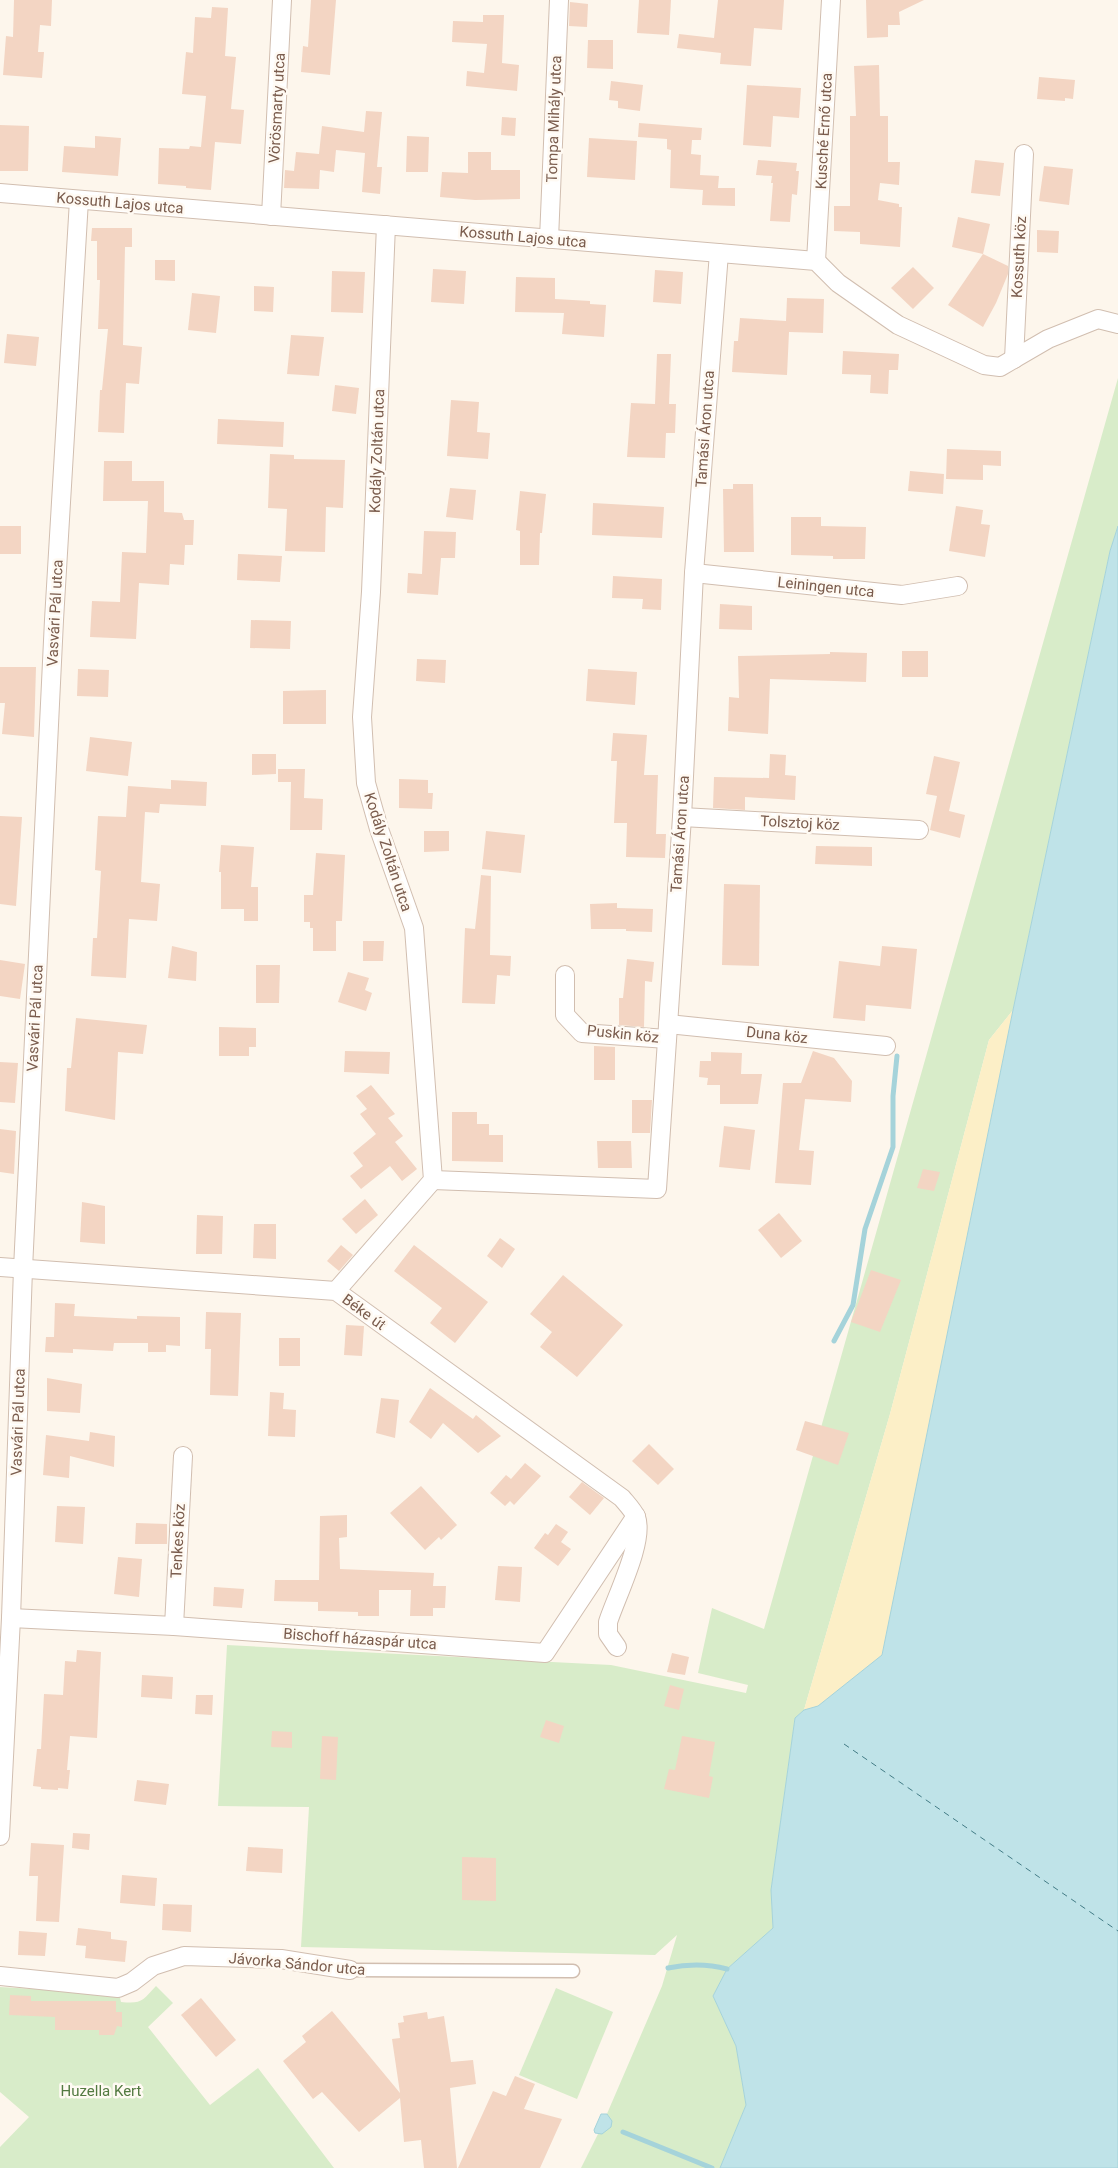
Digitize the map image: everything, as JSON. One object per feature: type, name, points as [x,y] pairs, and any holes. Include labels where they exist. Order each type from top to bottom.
[{"type":"street","name":"Vörösmarty utca","points":[[271,216],[282,0]]},
{"type":"street","name":"Tompa Mihály utca","points":[[549,239],[559,0]]},
{"type":"street","name":"Kusché Ernő utca","points":[[816,261],[831,0]]},
{"type":"street","name":"Kossuth köz","points":[[1014,358],[1024,154]]},
{"type":"street","name":"Kossuth Lajos utca","points":[[0,193],[816,261]]},
{"type":"street","name":"Vasvári Pál utca","points":[[0,1836],[11,1618],[23,1269],[54,620],[79,200]]},
{"type":"street","name":"Kodály Zoltán utca","points":[[386,225],[371,592],[362,717],[366,783],[379,829],[414,928],[433,1180]]},
{"type":"street","name":"Tamási Áron utca","points":[[433,1180],[657,1190],[682,817],[694,573],[719,253]]},
{"type":"street","points":[[816,261],[838,282],[898,325],[984,365],[1000,367],[1048,339],[1098,319],[1118,324]]},
{"type":"street","name":"Leiningen utca","points":[[694,573],[902,595],[958,586]]},
{"type":"street","name":"Tolsztoj köz","points":[[682,817],[919,830]]},
{"type":"street","name":"Puskin köz","points":[[565,975],[565,1015],[582,1032],[667,1031]]},
{"type":"street","name":"Duna köz","points":[[667,1031],[886,1046]]},
{"type":"street","points":[[336,1291],[433,1180]]},
{"type":"street","name":"Béke út","points":[[0,1267],[336,1291],[622,1498],[636,1516]]},
{"type":"street","name":"Tenkes köz","points":[[174,1626],[183,1456]]},
{"type":"street","points":[[617,1647],[608,1634],[608,1622],[636,1547],[638,1530],[636,1516]]},
{"type":"street","name":"Bischoff házaspár utca","points":[[11,1618],[174,1626],[545,1652],[636,1516]]},
{"type":"street","name":"Jávorka Sándor utca","points":[[0,1976],[118,1988],[132,1982],[153,1966],[184,1956],[281,1959],[350,1970],[573,1971]]},
{"type":"green space","points":[[1118,378],[1118,526],[1110,551],[1013,1010],[989,1040],[890,1414],[804,1710],[795,1718],[771,1890],[773,1928],[727,1969],[713,1996],[736,2046],[746,2105],[720,2168],[581,2168],[600,2130],[662,1986],[677,1935],[655,1955],[301,1947],[309,1807],[218,1806],[227,1645],[611,1665],[746,1693],[748,1685],[698,1673],[712,1608],[764,1629]]},
{"type":"green space","name":"Huzella Kert","points":[[156,1986],[173,2003],[148,2027],[210,2105],[258,2068],[334,2168],[0,2168],[0,2147],[29,2117],[0,2092],[0,1987],[119,1994],[121,2002],[128,2003],[138,2002]]},
{"type":"green space","points":[[556,1988],[613,2012],[577,2099],[519,2075]]},
{"type":"sand","points":[[1013,1010],[882,1655],[818,1706],[804,1710],[890,1414],[989,1040]]},
{"type":"water","points":[[1118,526],[1118,2168],[720,2168],[746,2105],[736,2046],[713,1996],[727,1969],[773,1928],[771,1890],[795,1718],[804,1710],[818,1706],[882,1655],[1013,1010],[1110,551]]},
{"type":"water","points":[[601,2114],[607,2114],[612,2121],[611,2127],[602,2134],[595,2133],[594,2130]]},
{"type":"building","points":[[14,0],[52,0],[51,26],[40,25],[38,52],[44,52],[42,78],[3,75],[6,36],[13,37]]},
{"type":"building","points":[[311,0],[336,0],[330,75],[301,72],[303,46],[308,47]]},
{"type":"building","points":[[639,0],[671,0],[669,35],[637,33]]},
{"type":"building","points":[[718,0],[784,0],[782,30],[754,28],[751,66],[720,64],[721,53],[677,48],[679,34],[714,38]]},
{"type":"building","points":[[866,0],[924,0],[899,12],[900,25],[888,25],[888,37],[867,38]]},
{"type":"building","points":[[570,2],[588,4],[587,27],[569,26]]},
{"type":"building","points":[[212,7],[228,8],[225,56],[236,57],[231,109],[244,110],[241,144],[215,142],[211,190],[158,184],[159,148],[189,149],[190,146],[201,147],[206,96],[182,94],[186,52],[193,53],[195,17],[211,18]]},
{"type":"building","points":[[483,15],[504,15],[502,63],[519,65],[517,91],[466,86],[467,71],[484,73],[487,44],[452,42],[453,21],[483,22]]},
{"type":"building","points":[[588,40],[613,40],[613,69],[587,68]]},
{"type":"building","points":[[879,65],[880,116],[888,116],[888,162],[900,162],[899,185],[880,183],[878,200],[899,204],[899,207],[902,207],[900,247],[860,244],[860,232],[834,231],[834,206],[850,206],[850,116],[856,116],[854,66]]},
{"type":"building","points":[[1039,77],[1075,80],[1073,99],[1065,98],[1065,101],[1037,99]]},
{"type":"building","points":[[611,81],[643,85],[640,111],[618,108],[618,101],[609,100]]},
{"type":"building","points":[[747,85],[801,88],[799,118],[773,116],[771,147],[743,145]]},
{"type":"building","points":[[366,111],[382,112],[377,167],[382,167],[380,194],[362,192],[365,153],[336,150],[334,172],[320,170],[319,189],[284,188],[285,170],[294,171],[296,152],[319,154],[322,126],[364,132]]},
{"type":"building","points":[[502,117],[516,118],[515,136],[501,135]]},
{"type":"building","points":[[639,123],[702,128],[701,140],[692,140],[691,154],[701,155],[700,175],[719,176],[718,188],[735,188],[735,206],[702,205],[703,190],[670,188],[671,150],[667,149],[667,139],[638,137]]},
{"type":"building","points":[[0,125],[29,126],[28,171],[0,171]]},
{"type":"building","points":[[95,136],[121,138],[118,176],[62,172],[64,146],[95,148]]},
{"type":"building","points":[[407,136],[429,137],[428,172],[406,172]]},
{"type":"building","points":[[589,138],[637,141],[635,180],[587,177]]},
{"type":"building","points":[[468,152],[491,152],[491,170],[520,170],[520,199],[475,200],[440,197],[442,172],[468,173]]},
{"type":"building","points":[[758,160],[797,163],[796,171],[799,171],[797,195],[792,194],[790,222],[770,221],[772,176],[756,175]]},
{"type":"building","points":[[975,160],[1004,163],[1000,196],[971,193]]},
{"type":"building","points":[[1044,166],[1073,169],[1069,205],[1039,201]]},
{"type":"building","points":[[958,217],[990,224],[983,254],[952,247]]},
{"type":"building","points":[[92,228],[132,228],[132,247],[125,247],[123,345],[142,347],[139,384],[126,383],[124,433],[98,432],[100,390],[102,390],[108,329],[98,329],[100,280],[97,280],[97,241],[91,241]]},
{"type":"building","points":[[1037,230],[1059,231],[1058,253],[1037,252]]},
{"type":"building","points":[[983,254],[1008,266],[1008,274],[996,303],[983,327],[948,305]]},
{"type":"building","points":[[155,260],[175,260],[175,281],[155,280]]},
{"type":"building","points":[[913,267],[934,288],[913,309],[891,288]]},
{"type":"building","points":[[433,269],[466,271],[464,304],[431,302]]},
{"type":"building","points":[[655,270],[683,272],[681,304],[653,302]]},
{"type":"building","points":[[332,271],[365,272],[363,313],[331,312]]},
{"type":"building","points":[[516,277],[555,278],[555,299],[590,301],[590,304],[606,305],[604,337],[562,334],[564,313],[515,312]]},
{"type":"building","points":[[254,286],[274,287],[273,312],[254,311]]},
{"type":"building","points":[[192,293],[220,296],[216,333],[188,330]]},
{"type":"building","points":[[787,298],[824,299],[823,333],[789,332],[787,375],[732,372],[734,341],[738,341],[740,318],[786,321]]},
{"type":"building","points":[[7,334],[39,337],[36,366],[4,363]]},
{"type":"building","points":[[291,335],[324,337],[319,376],[287,374]]},
{"type":"building","points":[[843,351],[899,354],[898,370],[889,370],[888,394],[870,393],[871,375],[842,374]]},
{"type":"building","points":[[657,354],[671,354],[669,404],[676,404],[675,433],[666,433],[665,458],[627,457],[631,403],[655,404]]},
{"type":"building","points":[[335,385],[359,388],[356,414],[332,411]]},
{"type":"building","points":[[451,400],[479,402],[477,432],[490,433],[488,459],[447,456]]},
{"type":"building","points":[[218,419],[284,422],[283,447],[217,444]]},
{"type":"building","points":[[947,449],[1001,451],[1001,466],[983,465],[983,480],[946,479]]},
{"type":"building","points":[[270,454],[294,455],[294,459],[345,460],[343,508],[326,507],[325,552],[285,551],[287,509],[268,508]]},
{"type":"building","points":[[104,461],[132,461],[132,481],[164,481],[164,512],[182,513],[184,520],[194,520],[193,545],[185,545],[184,565],[170,564],[169,585],[139,583],[136,639],[90,637],[92,601],[120,602],[122,552],[146,553],[148,501],[103,501]]},
{"type":"building","points":[[910,471],[944,474],[943,494],[908,491]]},
{"type":"building","points":[[733,484],[753,484],[754,552],[724,552],[723,489],[733,489]]},
{"type":"building","points":[[450,488],[476,490],[473,520],[446,517]]},
{"type":"building","points":[[520,491],[546,494],[542,533],[540,533],[539,565],[520,565],[520,531],[516,530]]},
{"type":"building","points":[[593,503],[664,507],[662,538],[592,535]]},
{"type":"building","points":[[956,506],[983,510],[981,524],[990,525],[985,557],[949,551]]},
{"type":"building","points":[[791,517],[821,517],[821,526],[866,527],[865,559],[833,559],[833,556],[791,555]]},
{"type":"building","points":[[0,526],[21,526],[21,554],[0,554]]},
{"type":"building","points":[[424,531],[456,532],[455,558],[441,558],[438,595],[407,593],[408,573],[422,574]]},
{"type":"building","points":[[238,554],[282,556],[280,582],[237,580]]},
{"type":"building","points":[[613,576],[662,579],[661,610],[642,609],[643,599],[612,598]]},
{"type":"building","points":[[720,604],[752,606],[752,630],[719,629]]},
{"type":"building","points":[[251,620],[291,621],[290,649],[250,648]]},
{"type":"building","points":[[902,651],[928,651],[928,677],[902,677]]},
{"type":"building","points":[[830,652],[867,653],[866,682],[770,679],[768,734],[728,731],[729,697],[739,698],[738,656],[830,654]]},
{"type":"building","points":[[417,659],[446,660],[445,683],[416,681]]},
{"type":"building","points":[[0,667],[36,667],[34,737],[2,734],[5,703],[0,703]]},
{"type":"building","points":[[78,669],[109,670],[108,697],[77,696]]},
{"type":"building","points":[[588,669],[637,672],[635,705],[586,701]]},
{"type":"building","points":[[326,690],[326,724],[283,724],[283,691]]},
{"type":"building","points":[[613,733],[647,735],[644,775],[658,775],[656,834],[666,834],[665,858],[626,857],[627,823],[614,823],[617,761],[611,761]]},
{"type":"building","points":[[90,737],[132,742],[128,776],[86,771]]},
{"type":"building","points":[[252,754],[276,754],[276,774],[252,775]]},
{"type":"building","points":[[770,754],[786,755],[785,775],[796,776],[795,800],[745,797],[745,810],[713,808],[714,777],[769,778]]},
{"type":"building","points":[[934,756],[960,762],[949,811],[965,815],[960,838],[930,830],[937,796],[926,794]]},
{"type":"building","points":[[278,769],[305,769],[304,798],[323,799],[322,830],[290,830],[291,782],[278,782]]},
{"type":"building","points":[[399,779],[428,780],[428,793],[433,793],[432,809],[399,808]]},
{"type":"building","points":[[171,780],[207,782],[206,806],[160,804],[159,813],[145,812],[141,882],[160,884],[157,921],[129,919],[126,978],[91,976],[93,938],[97,938],[101,871],[95,870],[98,816],[126,817],[128,786],[171,789]]},
{"type":"building","points":[[0,816],[22,817],[16,906],[0,904]]},
{"type":"building","points":[[424,831],[449,831],[449,851],[424,852]]},
{"type":"building","points":[[486,831],[525,835],[521,873],[482,869]]},
{"type":"building","points":[[221,845],[254,847],[251,887],[258,887],[258,921],[244,921],[244,909],[221,909],[221,872],[219,872]]},
{"type":"building","points":[[816,846],[872,847],[872,866],[815,864]]},
{"type":"building","points":[[316,853],[345,855],[342,921],[336,921],[336,951],[313,951],[313,928],[310,928],[310,922],[304,922],[304,895],[313,895]]},
{"type":"building","points":[[481,875],[491,876],[490,955],[511,956],[510,976],[497,975],[495,1004],[462,1003],[465,928],[475,929]]},
{"type":"building","points":[[724,884],[760,885],[759,966],[722,965]]},
{"type":"building","points":[[617,903],[617,908],[653,909],[652,932],[626,931],[626,929],[591,929],[590,904]]},
{"type":"building","points":[[363,941],[384,941],[383,961],[363,961]]},
{"type":"building","points":[[172,946],[197,952],[196,981],[168,978]]},
{"type":"building","points":[[882,946],[917,949],[911,1009],[866,1005],[865,1021],[833,1018],[839,961],[880,966]]},
{"type":"building","points":[[627,959],[654,962],[652,982],[645,981],[644,1027],[619,1025],[619,998],[623,998]]},
{"type":"building","points":[[0,960],[25,964],[20,999],[0,996]]},
{"type":"building","points":[[256,965],[280,965],[279,1003],[256,1003]]},
{"type":"building","points":[[348,972],[369,978],[365,990],[372,993],[366,1011],[338,1002]]},
{"type":"building","points":[[76,1018],[147,1025],[143,1054],[118,1052],[115,1120],[65,1111],[67,1068],[71,1068]]},
{"type":"building","points":[[219,1027],[256,1028],[256,1047],[249,1047],[249,1056],[219,1056]]},
{"type":"building","points":[[594,1046],[615,1047],[615,1080],[594,1080]]},
{"type":"building","points":[[345,1051],[390,1052],[389,1074],[344,1072]]},
{"type":"building","points":[[813,1051],[834,1058],[852,1081],[851,1102],[805,1099],[799,1150],[814,1151],[811,1185],[775,1183],[783,1083],[801,1083]]},
{"type":"building","points":[[711,1052],[742,1053],[741,1074],[762,1074],[758,1104],[720,1104],[720,1085],[707,1085],[708,1078],[699,1077],[700,1061],[711,1061]]},
{"type":"building","points":[[0,1062],[18,1063],[15,1103],[0,1102]]},
{"type":"building","points":[[371,1085],[395,1114],[388,1118],[403,1136],[395,1142],[417,1169],[402,1181],[390,1166],[361,1189],[350,1176],[363,1166],[353,1153],[376,1134],[360,1114],[367,1109],[356,1096]]},
{"type":"building","points":[[632,1100],[652,1100],[650,1133],[632,1133]]},
{"type":"building","points":[[452,1112],[477,1112],[477,1124],[489,1124],[489,1135],[503,1135],[503,1162],[452,1161]]},
{"type":"building","points":[[724,1126],[755,1130],[750,1170],[719,1167]]},
{"type":"building","points":[[0,1129],[16,1131],[14,1174],[0,1172]]},
{"type":"building","points":[[597,1141],[631,1141],[632,1168],[598,1168]]},
{"type":"building","points":[[923,1169],[940,1172],[934,1191],[917,1188]]},
{"type":"building","points":[[365,1199],[378,1215],[356,1234],[342,1219]]},
{"type":"building","points":[[82,1202],[105,1206],[105,1244],[80,1242]]},
{"type":"building","points":[[779,1213],[802,1241],[781,1258],[758,1230]]},
{"type":"building","points":[[197,1215],[223,1216],[222,1254],[196,1254]]},
{"type":"building","points":[[254,1224],[276,1224],[276,1259],[253,1258]]},
{"type":"building","points":[[500,1238],[515,1249],[502,1268],[487,1256]]},
{"type":"building","points":[[341,1245],[353,1255],[339,1271],[327,1261]]},
{"type":"building","points":[[414,1245],[488,1302],[455,1343],[430,1323],[442,1308],[394,1271]]},
{"type":"building","points":[[871,1270],[901,1280],[880,1332],[851,1322]]},
{"type":"building","points":[[563,1275],[623,1325],[577,1377],[540,1347],[552,1332],[530,1314]]},
{"type":"building","points":[[55,1303],[75,1304],[74,1316],[137,1319],[137,1316],[180,1317],[180,1346],[166,1345],[166,1352],[148,1352],[148,1343],[114,1343],[113,1351],[73,1349],[73,1353],[45,1352],[46,1337],[54,1337]]},
{"type":"building","points":[[206,1312],[241,1313],[238,1396],[210,1395],[211,1349],[205,1349]]},
{"type":"building","points":[[346,1325],[364,1326],[362,1356],[344,1355]]},
{"type":"building","points":[[279,1338],[300,1338],[300,1366],[279,1366]]},
{"type":"building","points":[[47,1378],[82,1384],[80,1413],[47,1411]]},
{"type":"building","points":[[430,1388],[473,1419],[476,1415],[501,1436],[478,1453],[443,1423],[431,1439],[409,1422]]},
{"type":"building","points":[[270,1392],[284,1393],[283,1409],[296,1410],[295,1437],[268,1436]]},
{"type":"building","points":[[381,1398],[399,1400],[395,1438],[376,1433]]},
{"type":"building","points":[[805,1421],[849,1433],[838,1465],[796,1450]]},
{"type":"building","points":[[90,1432],[115,1436],[114,1467],[70,1456],[69,1478],[43,1475],[46,1435],[89,1441]]},
{"type":"building","points":[[649,1444],[674,1469],[658,1485],[632,1461]]},
{"type":"building","points":[[525,1463],[541,1476],[514,1505],[510,1501],[505,1506],[490,1493],[506,1475],[511,1479]]},
{"type":"building","points":[[582,1482],[604,1498],[590,1515],[569,1497]]},
{"type":"building","points":[[421,1486],[457,1525],[441,1540],[439,1537],[425,1550],[390,1513]]},
{"type":"building","points":[[57,1506],[85,1507],[83,1544],[55,1542]]},
{"type":"building","points":[[347,1515],[347,1537],[339,1538],[340,1569],[434,1573],[433,1586],[446,1586],[445,1608],[433,1608],[433,1616],[410,1616],[411,1590],[379,1590],[379,1616],[358,1616],[358,1612],[318,1611],[318,1602],[274,1601],[275,1580],[319,1580],[320,1516]]},
{"type":"building","points":[[136,1523],[167,1524],[167,1544],[135,1544]]},
{"type":"building","points":[[556,1524],[568,1532],[561,1542],[571,1549],[558,1566],[534,1548],[545,1533],[548,1535]]},
{"type":"building","points":[[118,1557],[142,1559],[139,1597],[114,1594]]},
{"type":"building","points":[[498,1566],[522,1567],[520,1602],[495,1600]]},
{"type":"building","points":[[214,1587],[244,1589],[242,1608],[213,1606]]},
{"type":"building","points":[[77,1650],[101,1652],[97,1738],[70,1736],[67,1770],[70,1770],[68,1789],[41,1789],[41,1787],[33,1786],[37,1749],[41,1749],[44,1694],[63,1695],[65,1661],[76,1662]]},
{"type":"building","points":[[672,1653],[689,1657],[685,1675],[667,1672]]},
{"type":"building","points":[[142,1675],[173,1677],[172,1699],[141,1697]]},
{"type":"building","points":[[670,1685],[684,1689],[679,1710],[664,1706]]},
{"type":"building","points":[[196,1695],[213,1695],[212,1715],[195,1714]]},
{"type":"building","points":[[546,1720],[564,1726],[559,1743],[540,1737]]},
{"type":"building","points":[[272,1731],[292,1732],[292,1748],[271,1747]]},
{"type":"building","points":[[322,1736],[338,1737],[336,1780],[320,1779]]},
{"type":"building","points":[[682,1736],[715,1742],[709,1776],[713,1777],[709,1798],[664,1789],[669,1769],[675,1770]]},
{"type":"building","points":[[137,1780],[169,1784],[166,1805],[134,1801]]},
{"type":"building","points":[[73,1833],[90,1834],[89,1850],[72,1848]]},
{"type":"building","points":[[31,1843],[64,1845],[59,1922],[36,1921],[38,1876],[29,1876]]},
{"type":"building","points":[[248,1847],[283,1849],[282,1873],[246,1871]]},
{"type":"building","points":[[462,1857],[496,1858],[496,1901],[462,1900]]},
{"type":"building","points":[[122,1875],[157,1878],[155,1906],[120,1903]]},
{"type":"building","points":[[163,1904],[192,1905],[191,1932],[162,1930]]},
{"type":"building","points":[[78,1928],[111,1932],[111,1939],[127,1941],[125,1962],[85,1958],[86,1946],[76,1945]]},
{"type":"building","points":[[19,1931],[47,1933],[45,1956],[18,1955]]},
{"type":"building","points":[[10,1995],[31,1996],[31,2001],[116,2001],[116,2012],[122,2012],[122,2027],[117,2026],[114,2035],[99,2035],[99,2030],[55,2030],[55,2017],[9,2015]]},
{"type":"building","points":[[201,1998],[236,2040],[216,2057],[181,2015]]},
{"type":"building","points":[[332,2011],[400,2093],[392,2039],[400,2038],[398,2023],[404,2022],[403,2016],[427,2012],[428,2019],[444,2016],[451,2062],[473,2060],[476,2084],[450,2088],[457,2168],[424,2168],[421,2140],[404,2142],[400,2098],[359,2132],[322,2092],[313,2099],[283,2061],[306,2042],[302,2036]]},
{"type":"building","points":[[515,2076],[535,2084],[524,2109],[562,2119],[540,2168],[458,2168],[493,2091],[506,2096]]},
{"type":"waterway","points":[[834,1341],[853,1305],[865,1229],[893,1147],[893,1096],[897,1056]]},
{"type":"waterway","points":[[668,1968],[698,1965],[727,1969]]},
{"type":"waterway","points":[[623,2132],[712,2168]]},
{"type":"ferry route","points":[[844,1744],[1118,1931]]}]
